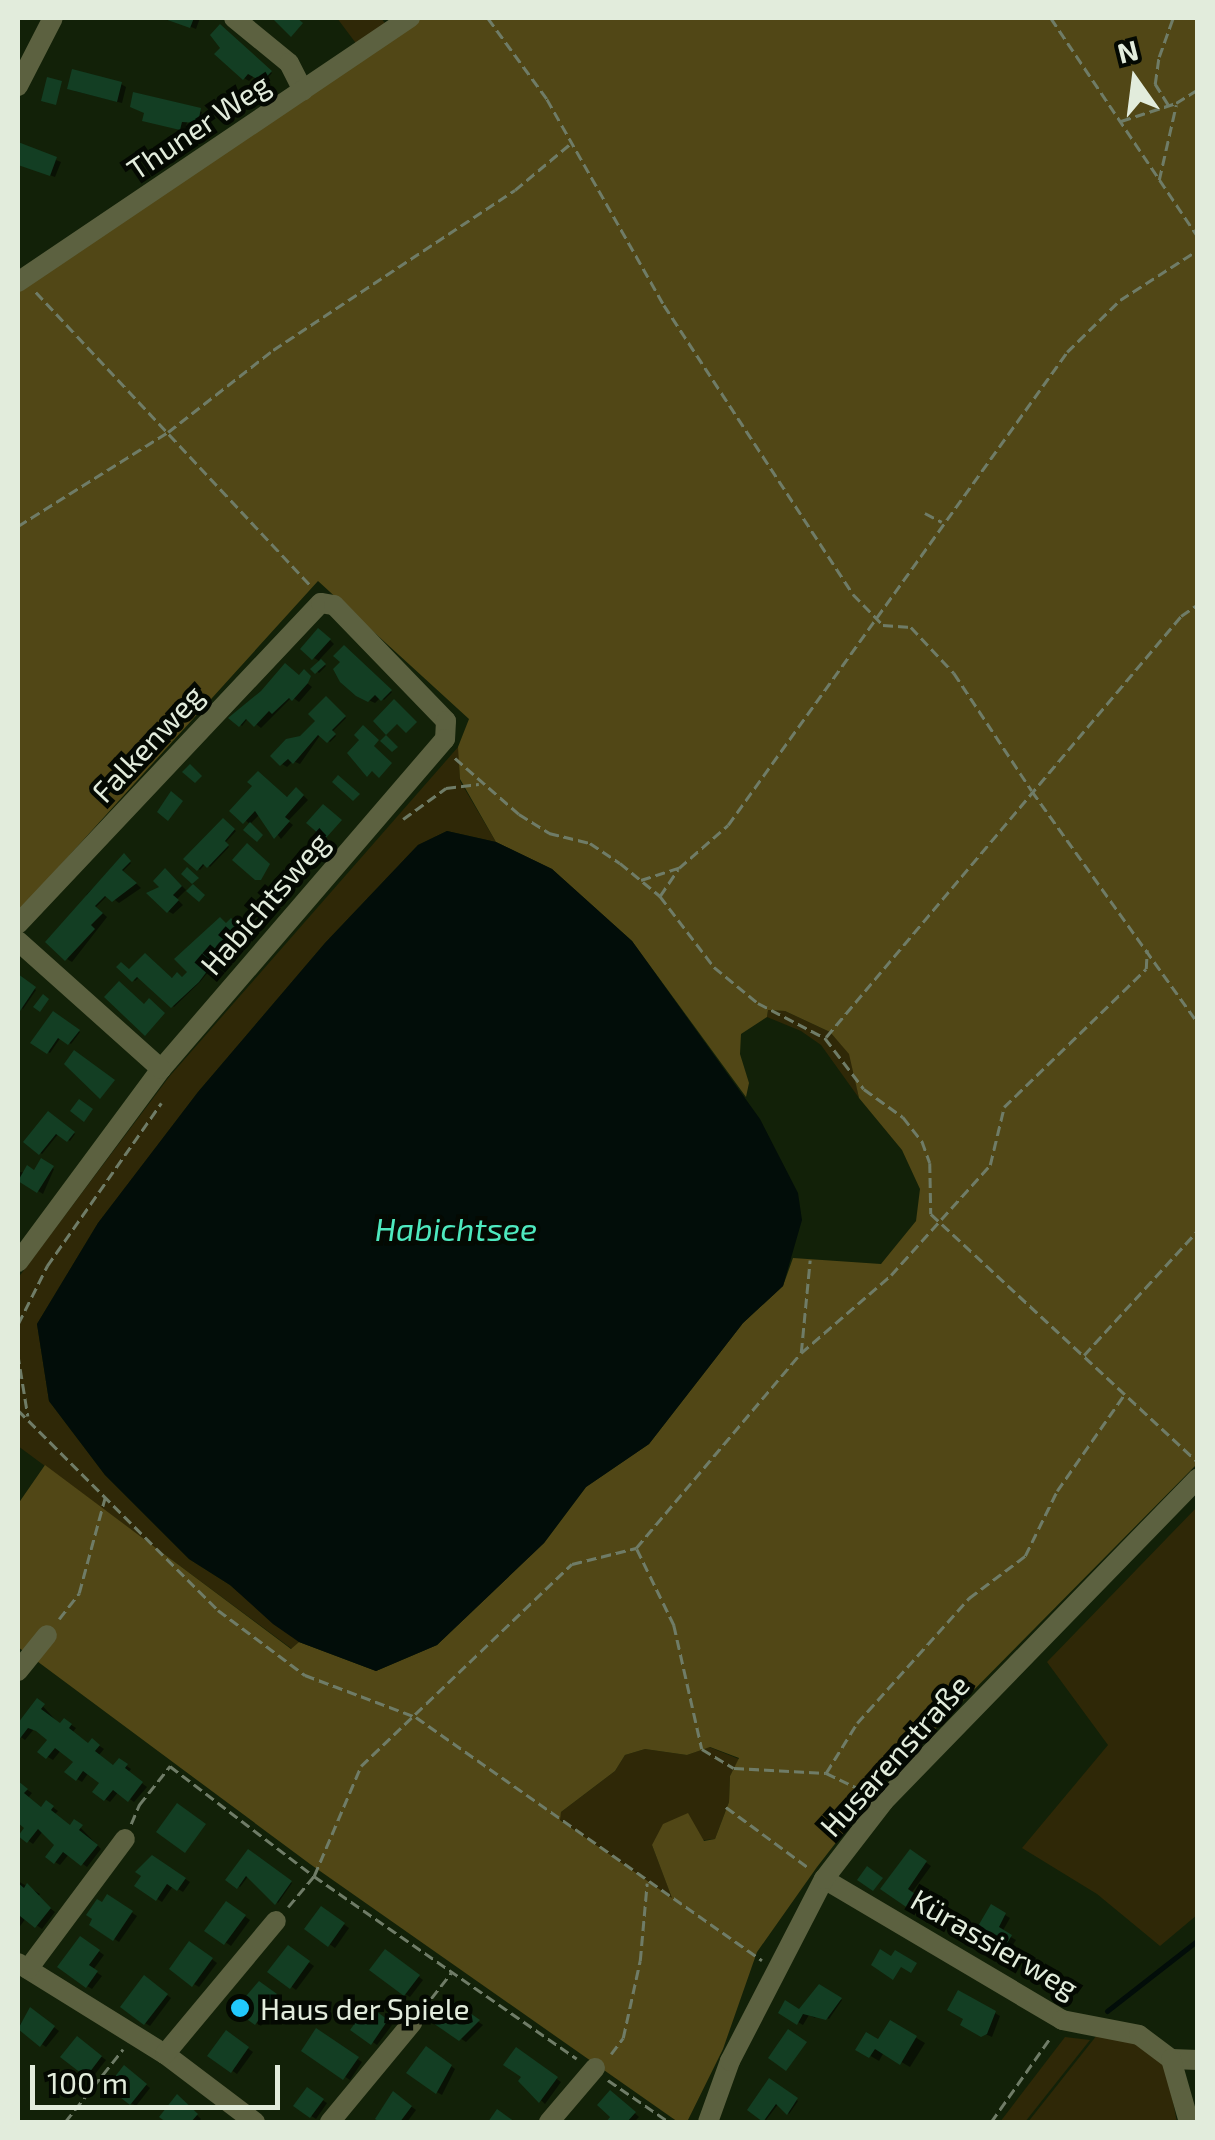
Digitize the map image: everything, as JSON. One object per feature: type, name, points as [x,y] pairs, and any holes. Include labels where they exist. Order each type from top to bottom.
[{"type":"street","points":[[18,86],[53,18]]},
{"type":"street","points":[[234,18],[289,63],[304,91]]},
{"type":"street","name":"Thuner Weg","points":[[20,280],[410,18]]},
{"type":"street","points":[[321,603],[334,606],[446,721],[445,739]]},
{"type":"street","name":"Falkenweg","points":[[18,924],[321,603]]},
{"type":"street","name":"Habichtsweg","points":[[18,1262],[161,1070],[445,739]]},
{"type":"street","points":[[18,941],[161,1070]]},
{"type":"street","name":"Husarenstraße","points":[[708,2122],[730,2061],[824,1879],[884,1802],[1198,1478]]},
{"type":"street","points":[[18,1671],[47,1636]]},
{"type":"street","points":[[125,1839],[23,1966],[165,2054],[256,2122]]},
{"type":"street","name":"Kürassierweg","points":[[824,1879],[1062,2020],[1139,2035],[1171,2059],[1198,2060]]},
{"type":"street","points":[[165,2054],[276,1921]]},
{"type":"street","points":[[330,2122],[412,2023]]},
{"type":"street","points":[[1171,2059],[1189,2122]]},
{"type":"street","points":[[549,2122],[594,2068]]},
{"type":"path","points":[[488,18],[547,99],[675,322],[853,594],[883,625],[911,627],[954,672],[1032,792],[1198,1022]]},
{"type":"path","points":[[1051,18],[1198,237]]},
{"type":"path","points":[[1168,105],[1156,84],[1159,57],[1173,18]]},
{"type":"path","points":[[1118,122],[1176,103],[1198,89]]},
{"type":"path","points":[[1158,182],[1176,103]]},
{"type":"path","points":[[18,526],[168,432],[272,350],[515,190],[571,143]]},
{"type":"path","points":[[660,896],[679,868],[728,825],[1066,352],[1120,300],[1198,250]]},
{"type":"path","points":[[20,280],[320,595],[321,603]]},
{"type":"path","points":[[925,513],[943,523]]},
{"type":"path","points":[[825,1038],[1181,616],[1198,604]]},
{"type":"path","points":[[445,739],[456,759],[480,784],[549,832],[590,843],[660,896],[714,966],[758,1003],[825,1038],[864,1089],[903,1117],[922,1141],[930,1163],[930,1214],[1198,1461]]},
{"type":"path","points":[[397,824],[446,788],[480,784]]},
{"type":"path","points":[[640,880],[679,868]]},
{"type":"path","points":[[276,1921],[314,1876],[361,1766],[416,1718],[572,1564],[636,1548],[801,1353],[890,1276],[990,1165],[1004,1107],[1146,969],[1147,950]]},
{"type":"path","points":[[18,1324],[47,1266],[169,1091]]},
{"type":"path","points":[[1082,1356],[1198,1230]]},
{"type":"path","points":[[801,1353],[810,1260]]},
{"type":"path","points":[[18,1354],[28,1418]]},
{"type":"path","points":[[826,1774],[857,1724],[969,1598],[1025,1556],[1057,1491],[1125,1394]]},
{"type":"path","points":[[18,1410],[218,1610],[305,1675],[416,1718],[776,1970]]},
{"type":"path","points":[[47,1636],[79,1594],[105,1496]]},
{"type":"path","points":[[636,1548],[674,1625],[702,1749],[734,1768],[826,1774],[884,1802]]},
{"type":"path","points":[[125,1839],[139,1805],[170,1766],[314,1876],[669,2122]]},
{"type":"path","points":[[726,1807],[824,1879]]},
{"type":"path","points":[[594,2068],[605,2062],[622,2038],[640,1962],[648,1882]]},
{"type":"path","points":[[412,2023],[452,1972]]},
{"type":"path","points":[[991,2122],[1062,2020]]},
{"type":"path","points":[[65,2122],[134,2036]]},
{"type":"shaded area","points":[[337,18],[381,18],[390,30],[361,50]]},
{"type":"shaded area","points":[[410,18],[1197,18],[1197,1464],[883,1782],[817,1867],[757,1952],[723,2049],[687,2122],[678,2122],[310,1864],[18,1647],[18,1504],[45,1465],[291,1649],[299,1642],[376,1671],[437,1645],[544,1543],[586,1487],[649,1444],[743,1323],[783,1286],[793,1258],[881,1264],[916,1221],[920,1189],[902,1150],[859,1098],[849,1054],[830,1032],[785,1011],[768,1010],[767,1017],[741,1034],[740,1054],[749,1083],[746,1097],[632,941],[552,869],[496,842],[460,779],[458,747],[469,719],[318,581],[18,912],[18,285]],"holes":[[[710,1747],[739,1758],[730,1776],[729,1802],[715,1839],[704,1841],[688,1813],[663,1824],[652,1845],[672,1898],[560,1820],[561,1812],[615,1771],[625,1755],[645,1749],[687,1755]]]},
{"type":"shaded area","points":[[459,746],[460,781],[496,842],[447,831],[418,845],[325,943],[198,1092],[98,1223],[37,1324],[49,1401],[105,1475],[189,1559],[230,1585],[299,1642],[292,1649],[18,1446],[18,1278],[169,1077]]},
{"type":"shaded area","points":[[768,1010],[785,1011],[830,1032],[850,1054],[859,1098],[821,1045],[801,1031],[767,1017]]},
{"type":"shaded area","points":[[1197,1507],[1197,1915],[1160,1946],[1097,1894],[1022,1848],[1108,1745],[1047,1662]]},
{"type":"shaded area","points":[[709,1747],[739,1759],[730,1776],[729,1802],[715,1839],[652,1845],[673,1900],[559,1819],[561,1812],[615,1771],[625,1755],[645,1749],[687,1755]]},
{"type":"shaded area","points":[[1097,2035],[1135,2039],[1165,2062],[1177,2122],[1028,2122]]},
{"type":"shaded area","points":[[1065,2037],[1090,2040],[1025,2122],[1000,2122]]},
{"type":"water","name":"Habichtsee","points":[[447,831],[496,842],[552,869],[632,941],[760,1119],[798,1193],[802,1220],[783,1286],[743,1323],[649,1444],[586,1487],[544,1543],[437,1645],[376,1671],[299,1642],[273,1624],[230,1585],[189,1559],[105,1475],[49,1401],[37,1324],[98,1223],[198,1092],[325,943],[418,845]]},
{"type":"building","points":[[162,18],[194,18],[190,28]]},
{"type":"building","points":[[272,18],[297,18],[303,23],[291,37]]},
{"type":"building","points":[[220,24],[272,71],[262,82],[248,74],[243,80],[214,54],[220,48],[210,35]]},
{"type":"building","points":[[72,69],[122,82],[117,102],[67,89]]},
{"type":"building","points":[[47,77],[62,81],[56,105],[41,101]]},
{"type":"building","points":[[133,92],[201,108],[198,123],[182,122],[180,130],[142,121],[144,113],[130,107]]},
{"type":"building","points":[[18,142],[57,157],[50,176],[18,165]]},
{"type":"building","points":[[318,628],[331,639],[312,660],[300,649]]},
{"type":"building","points":[[344,645],[392,690],[381,701],[375,695],[368,702],[340,682],[333,669],[340,662],[333,656]]},
{"type":"building","points":[[321,659],[326,664],[315,674],[310,669]]},
{"type":"building","points":[[285,663],[299,675],[304,669],[311,676],[292,701],[289,698],[272,714],[269,711],[254,727],[246,719],[239,727],[228,718],[261,691]]},
{"type":"building","points":[[326,696],[346,716],[332,730],[336,734],[327,743],[318,735],[293,764],[288,759],[280,766],[270,756],[286,739],[300,736],[315,721],[308,714]]},
{"type":"building","points":[[394,699],[417,722],[406,733],[397,724],[386,735],[373,721]]},
{"type":"building","points":[[363,725],[379,740],[374,746],[392,763],[379,778],[372,771],[367,777],[347,753],[359,740],[354,735]]},
{"type":"building","points":[[386,735],[398,747],[392,752],[380,741]]},
{"type":"building","points":[[190,764],[202,776],[195,783],[182,772]]},
{"type":"building","points":[[258,771],[287,797],[296,787],[304,795],[285,817],[290,821],[274,839],[255,811],[243,824],[229,811],[252,786],[247,782]]},
{"type":"building","points":[[338,775],[360,794],[353,801],[332,782]]},
{"type":"building","points":[[171,791],[183,801],[168,821],[157,812]]},
{"type":"building","points":[[323,804],[342,820],[325,839],[306,823]]},
{"type":"building","points":[[223,818],[235,829],[225,841],[229,845],[207,868],[203,864],[197,871],[183,859]]},
{"type":"building","points":[[250,822],[263,835],[257,842],[243,830]]},
{"type":"building","points":[[247,843],[270,864],[261,880],[255,880],[232,860]]},
{"type":"building","points":[[124,853],[131,861],[122,870],[137,883],[112,902],[105,896],[95,906],[103,913],[91,925],[95,929],[65,961],[45,942]]},
{"type":"building","points":[[187,867],[199,878],[192,884],[181,874]]},
{"type":"building","points":[[165,868],[182,886],[173,895],[179,900],[167,913],[146,893],[159,887],[153,881]]},
{"type":"building","points":[[193,884],[205,895],[199,902],[186,891]]},
{"type":"building","points":[[220,917],[226,923],[231,918],[244,930],[214,956],[217,958],[199,982],[171,1008],[137,977],[132,982],[116,967],[121,962],[129,969],[145,953],[172,978],[177,972],[182,977],[187,972],[174,959]]},
{"type":"building","points":[[18,974],[36,987],[20,1011],[18,1009]]},
{"type":"building","points":[[119,981],[144,1004],[149,998],[165,1013],[145,1036],[104,997]]},
{"type":"building","points":[[43,994],[49,999],[40,1012],[33,1007]]},
{"type":"building","points":[[53,1011],[80,1030],[68,1045],[58,1038],[47,1054],[30,1043]]},
{"type":"building","points":[[74,1050],[115,1080],[100,1099],[64,1064]]},
{"type":"building","points":[[79,1099],[93,1109],[84,1122],[70,1111]]},
{"type":"building","points":[[48,1111],[75,1132],[67,1142],[56,1134],[39,1155],[23,1142]]},
{"type":"building","points":[[41,1158],[54,1166],[37,1193],[18,1181],[27,1165],[34,1170]]},
{"type":"building","points":[[37,1698],[45,1704],[41,1709],[60,1723],[64,1718],[72,1724],[69,1728],[88,1743],[92,1738],[100,1745],[95,1751],[113,1765],[119,1758],[128,1764],[125,1768],[143,1782],[128,1802],[113,1790],[104,1801],[92,1792],[99,1783],[83,1771],[76,1781],[64,1772],[73,1762],[55,1748],[46,1759],[37,1752],[47,1740],[36,1731],[28,1728],[18,1741],[18,1723]]},
{"type":"building","points":[[18,1781],[28,1789],[24,1793],[41,1807],[46,1800],[54,1806],[51,1810],[70,1825],[74,1819],[83,1825],[79,1830],[98,1845],[81,1866],[63,1852],[54,1864],[45,1857],[54,1845],[38,1829],[27,1843],[18,1836],[24,1828],[18,1823]]},
{"type":"building","points":[[177,1803],[206,1824],[185,1853],[156,1832]]},
{"type":"building","points":[[248,1849],[292,1881],[275,1905],[246,1876],[237,1889],[225,1880]]},
{"type":"building","points":[[910,1849],[927,1861],[908,1889],[921,1898],[912,1911],[880,1889]]},
{"type":"building","points":[[152,1855],[186,1878],[177,1891],[167,1884],[156,1901],[134,1886],[141,1876],[135,1872]]},
{"type":"building","points":[[867,1866],[883,1878],[873,1891],[857,1880]]},
{"type":"building","points":[[18,1883],[24,1888],[27,1883],[51,1908],[35,1928],[20,1916],[18,1919]]},
{"type":"building","points":[[107,1894],[133,1911],[113,1941],[89,1925],[92,1919],[86,1915],[97,1899],[102,1902]]},
{"type":"building","points":[[226,1901],[246,1915],[224,1945],[204,1931]]},
{"type":"building","points":[[991,1904],[1006,1913],[999,1927],[1012,1935],[1000,1955],[971,1938]]},
{"type":"building","points":[[321,1906],[345,1923],[328,1947],[304,1929]]},
{"type":"building","points":[[80,1936],[100,1950],[89,1965],[98,1971],[86,1988],[57,1967]]},
{"type":"building","points":[[189,1941],[213,1958],[192,1987],[169,1969]]},
{"type":"building","points":[[288,1945],[310,1961],[290,1989],[267,1972]]},
{"type":"building","points":[[385,1949],[420,1975],[404,1996],[369,1970]]},
{"type":"building","points":[[880,1949],[891,1956],[895,1950],[917,1963],[911,1973],[901,1967],[893,1980],[871,1965]]},
{"type":"building","points":[[144,1975],[168,1994],[144,2025],[120,2007]]},
{"type":"building","points":[[259,1981],[277,1994],[255,2025],[234,2010]]},
{"type":"building","points":[[819,1984],[842,1998],[826,2020],[803,2014],[797,2025],[778,2013],[785,2000],[799,2009]]},
{"type":"building","points":[[958,1990],[996,2011],[987,2034],[981,2037],[960,2025],[963,2019],[947,2010]]},
{"type":"building","points":[[450,1999],[480,2020],[459,2041],[433,2023]]},
{"type":"building","points":[[368,2005],[388,2020],[371,2045],[350,2030]]},
{"type":"building","points":[[30,2007],[55,2026],[40,2047],[18,2029]]},
{"type":"building","points":[[890,2020],[917,2036],[900,2065],[875,2049],[869,2058],[855,2050],[866,2032],[878,2039]]},
{"type":"building","points":[[316,2028],[359,2057],[343,2080],[301,2051]]},
{"type":"building","points":[[788,2029],[807,2042],[786,2071],[768,2058]]},
{"type":"building","points":[[226,2030],[249,2047],[231,2073],[207,2056]]},
{"type":"building","points":[[77,2036],[102,2056],[86,2077],[60,2057]]},
{"type":"building","points":[[426,2046],[452,2065],[436,2094],[406,2073]]},
{"type":"building","points":[[516,2047],[558,2077],[539,2103],[518,2081],[521,2077],[503,2065]]},
{"type":"building","points":[[124,2065],[147,2084],[130,2105],[107,2087]]},
{"type":"building","points":[[769,2078],[798,2098],[787,2115],[776,2104],[763,2122],[747,2110]]},
{"type":"building","points":[[307,2087],[324,2099],[310,2118],[293,2106]]},
{"type":"building","points":[[610,2090],[636,2112],[627,2122],[606,2122],[610,2117],[597,2105]]},
{"type":"building","points":[[393,2091],[412,2106],[400,2122],[379,2122],[375,2119]]},
{"type":"building","points":[[177,2094],[198,2114],[191,2122],[166,2122],[159,2117]]},
{"type":"building","points":[[497,2109],[515,2122],[488,2122]]},
{"type":"waterway","points":[[1107,2011],[1198,1940]]},
{"type":"place","name":"Haus der Spiele","points":[[240,2008]]}]
